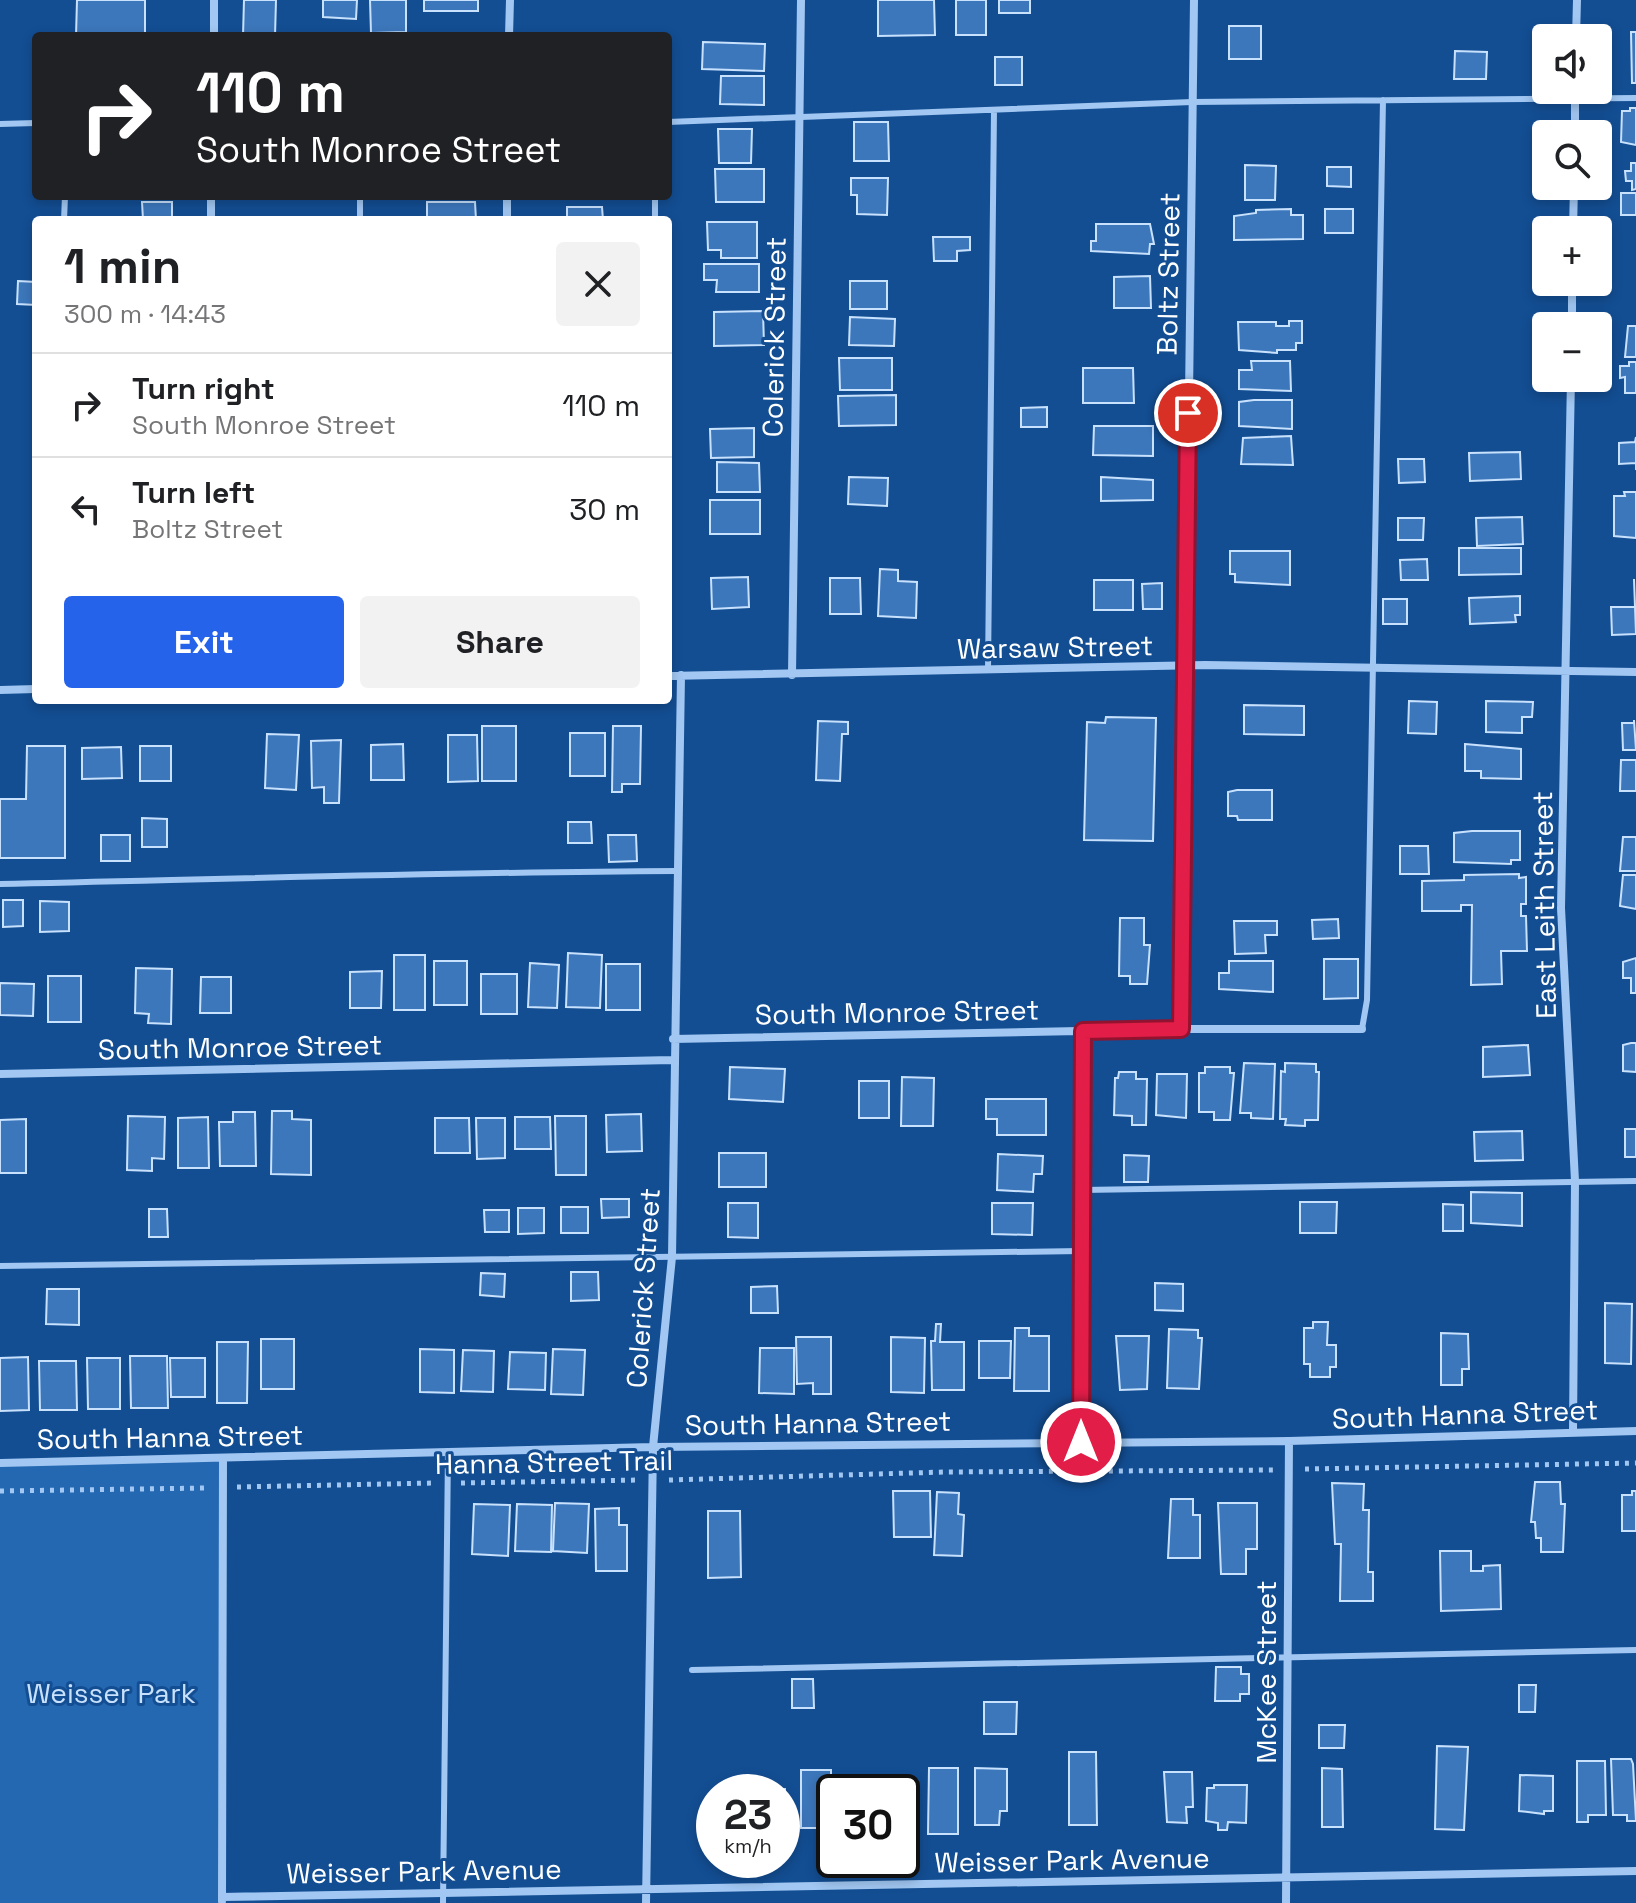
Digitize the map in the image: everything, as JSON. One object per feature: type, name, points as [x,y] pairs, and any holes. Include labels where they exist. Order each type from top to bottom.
[{"type":"street","points":[[214,0],[214,32]]},
{"type":"street","points":[[509,32],[510,0]]},
{"type":"street","name":"Colerick Street","points":[[792,675],[801,0]]},
{"type":"street","name":"Boltz Street","points":[[1181,1029],[1194,0]]},
{"type":"street","points":[[1576,24],[1577,0]]},
{"type":"street","name":"East Leith Street","points":[[1571,392],[1561,922],[1575,1181],[1573,1432]]},
{"type":"street","name":"Warsaw Street","points":[[672,676],[1184,666],[1636,672]]},
{"type":"street","name":"Colerick Street","points":[[646,1903],[653,1447],[672,1257],[672,1060],[681,675]]},
{"type":"street","points":[[0,690],[32,689]]},
{"type":"street","name":"South Monroe Street","points":[[673,1039],[1181,1029],[1362,1029]]},
{"type":"street","points":[[1081,1442],[1083,1031]]},
{"type":"street","name":"South Monroe Street","points":[[0,1074],[672,1060]]},
{"type":"street","name":"South Hanna Street","points":[[0,1463],[448,1451],[1289,1441],[1636,1431]]},
{"type":"street","name":"McKee Street","points":[[1286,1903],[1289,1441]]},
{"type":"street","points":[[222,1900],[223,1458]]},
{"type":"street","name":"Weisser Park Avenue","points":[[222,1900],[443,1891],[1636,1871]]},
{"type":"lane","points":[[672,122],[1192,102],[1532,95]]},
{"type":"lane","points":[[1612,96],[1636,98]]},
{"type":"lane","points":[[1362,1029],[1367,1000],[1383,100]]},
{"type":"lane","points":[[988,670],[994,110]]},
{"type":"lane","points":[[0,124],[32,123]]},
{"type":"lane","points":[[0,884],[241,877],[374,878],[470,872],[676,871]]},
{"type":"lane","points":[[1082,1190],[1636,1181]]},
{"type":"lane","points":[[0,1266],[1081,1251]]},
{"type":"lane","points":[[443,1903],[448,1451]]},
{"type":"lane","points":[[692,1670],[1636,1650]]},
{"type":"path","name":"Hanna Street Trail","points":[[0,1491],[1636,1463]]},
{"type":"green space","name":"Weisser Park","points":[[223,1458],[222,1903],[0,1903],[0,1463]]},
{"type":"building","points":[[77,0],[145,0],[145,32],[76,32]]},
{"type":"building","points":[[244,0],[276,0],[275,32],[243,32]]},
{"type":"building","points":[[323,0],[357,0],[356,19],[323,17]]},
{"type":"building","points":[[370,0],[406,0],[406,32],[371,32]]},
{"type":"building","points":[[424,0],[478,0],[478,11],[424,11]]},
{"type":"building","points":[[878,0],[934,0],[935,35],[878,36]]},
{"type":"building","points":[[956,0],[986,0],[986,35],[956,35]]},
{"type":"building","points":[[999,0],[1030,0],[1030,13],[999,13]]},
{"type":"building","points":[[1229,26],[1261,26],[1261,59],[1229,59]]},
{"type":"building","points":[[1631,32],[1636,32],[1636,83],[1632,83]]},
{"type":"building","points":[[703,42],[765,44],[764,71],[702,69]]},
{"type":"building","points":[[1455,51],[1487,52],[1486,79],[1454,79]]},
{"type":"building","points":[[995,57],[1022,57],[1022,85],[995,85]]},
{"type":"building","points":[[721,76],[764,76],[764,105],[720,104]]},
{"type":"building","points":[[1630,108],[1636,108],[1636,145],[1621,142],[1622,111],[1630,111]]},
{"type":"building","points":[[854,122],[888,122],[889,161],[854,161]]},
{"type":"building","points":[[718,129],[752,129],[751,163],[719,163]]},
{"type":"building","points":[[1631,163],[1636,163],[1636,189],[1632,190],[1632,181],[1626,181],[1625,171],[1631,171]]},
{"type":"building","points":[[1245,165],[1276,166],[1275,200],[1245,200]]},
{"type":"building","points":[[1327,167],[1351,167],[1351,187],[1327,186]]},
{"type":"building","points":[[715,169],[764,169],[764,202],[716,202]]},
{"type":"building","points":[[851,178],[888,178],[887,215],[857,214],[857,195],[851,195]]},
{"type":"building","points":[[1621,193],[1636,193],[1636,215],[1621,215]]},
{"type":"building","points":[[142,202],[172,202],[172,216],[143,216]]},
{"type":"building","points":[[427,202],[475,202],[476,216],[427,216]]},
{"type":"building","points":[[567,207],[602,207],[603,216],[567,216]]},
{"type":"building","points":[[1291,209],[1291,215],[1303,215],[1303,239],[1234,240],[1234,216],[1256,213],[1256,210]]},
{"type":"building","points":[[1325,209],[1353,209],[1353,233],[1325,233]]},
{"type":"building","points":[[707,222],[757,222],[757,258],[721,258],[721,250],[708,250]]},
{"type":"building","points":[[1096,224],[1150,224],[1154,244],[1150,244],[1149,254],[1091,251],[1091,241],[1096,241]]},
{"type":"building","points":[[933,237],[970,237],[970,250],[957,251],[957,261],[934,261]]},
{"type":"building","points":[[704,264],[759,264],[759,292],[716,292],[717,280],[704,280]]},
{"type":"building","points":[[1150,276],[1151,308],[1114,308],[1114,277]]},
{"type":"building","points":[[18,281],[32,282],[32,305],[17,304]]},
{"type":"building","points":[[850,281],[887,281],[887,309],[850,309]]},
{"type":"building","points":[[763,311],[764,345],[714,346],[714,312]]},
{"type":"building","points":[[850,317],[895,319],[894,346],[849,345]]},
{"type":"building","points":[[1289,321],[1302,321],[1302,343],[1296,343],[1296,350],[1277,350],[1277,353],[1239,350],[1238,322],[1276,322],[1276,326],[1289,326]]},
{"type":"building","points":[[1628,326],[1636,326],[1636,357],[1625,357]]},
{"type":"building","points":[[839,358],[892,358],[892,390],[840,390]]},
{"type":"building","points":[[1251,361],[1290,361],[1291,391],[1239,389],[1239,370],[1252,370]]},
{"type":"building","points":[[1629,362],[1636,362],[1636,393],[1625,393],[1625,377],[1620,378],[1620,366],[1629,366]]},
{"type":"building","points":[[1083,368],[1133,368],[1134,403],[1083,403]]},
{"type":"building","points":[[896,395],[896,425],[839,426],[838,396]]},
{"type":"building","points":[[1292,400],[1292,429],[1239,426],[1239,402]]},
{"type":"building","points":[[1047,407],[1047,427],[1021,427],[1021,408]]},
{"type":"building","points":[[1094,426],[1153,426],[1153,456],[1093,455]]},
{"type":"building","points":[[754,428],[754,457],[711,458],[710,429]]},
{"type":"building","points":[[1291,436],[1293,465],[1241,464],[1243,438]]},
{"type":"building","points":[[1636,437],[1636,463],[1619,464],[1619,443],[1635,442]]},
{"type":"building","points":[[1520,452],[1521,479],[1470,481],[1469,453]]},
{"type":"building","points":[[1398,459],[1424,459],[1425,482],[1399,483]]},
{"type":"building","points":[[717,462],[759,463],[760,492],[717,492]]},
{"type":"building","points":[[849,477],[888,478],[887,506],[848,504]]},
{"type":"building","points":[[1101,477],[1153,480],[1153,500],[1101,501]]},
{"type":"building","points":[[1624,492],[1636,492],[1636,538],[1614,536],[1614,496],[1625,496]]},
{"type":"building","points":[[710,500],[760,500],[760,534],[710,534]]},
{"type":"building","points":[[1522,517],[1523,544],[1477,546],[1476,518]]},
{"type":"building","points":[[1398,518],[1424,518],[1423,540],[1398,540]]},
{"type":"building","points":[[1459,548],[1521,548],[1521,574],[1459,575]]},
{"type":"building","points":[[1230,551],[1290,551],[1290,585],[1235,582],[1235,574],[1230,574]]},
{"type":"building","points":[[1427,559],[1428,580],[1401,580],[1400,560]]},
{"type":"building","points":[[880,569],[898,570],[898,581],[917,582],[916,618],[878,616]]},
{"type":"building","points":[[748,577],[749,607],[712,609],[711,578]]},
{"type":"building","points":[[830,578],[860,578],[861,614],[830,614]]},
{"type":"building","points":[[1634,579],[1636,634],[1612,635],[1611,607],[1635,607]]},
{"type":"building","points":[[1094,580],[1133,580],[1133,610],[1094,610]]},
{"type":"building","points":[[1162,583],[1162,609],[1143,609],[1142,584]]},
{"type":"building","points":[[1520,596],[1520,615],[1515,615],[1516,622],[1470,624],[1469,598]]},
{"type":"building","points":[[1383,599],[1407,599],[1407,624],[1383,624]]},
{"type":"building","points":[[1409,701],[1437,702],[1436,734],[1408,733]]},
{"type":"building","points":[[1486,701],[1533,702],[1532,717],[1522,717],[1522,733],[1486,732]]},
{"type":"building","points":[[1244,705],[1304,706],[1304,735],[1244,734]]},
{"type":"building","points":[[1106,717],[1156,718],[1153,841],[1084,840],[1087,722],[1105,723]]},
{"type":"building","points":[[1634,720],[1636,750],[1623,750],[1622,723],[1634,723]]},
{"type":"building","points":[[818,721],[848,722],[848,734],[842,734],[840,781],[816,780]]},
{"type":"building","points":[[482,726],[516,726],[516,781],[482,781]]},
{"type":"building","points":[[613,726],[641,726],[640,784],[622,784],[622,792],[612,792]]},
{"type":"building","points":[[570,733],[605,733],[605,776],[570,776]]},
{"type":"building","points":[[267,734],[299,735],[296,790],[265,788]]},
{"type":"building","points":[[448,735],[477,735],[478,781],[448,782]]},
{"type":"building","points":[[341,740],[339,803],[324,803],[324,787],[312,788],[311,741]]},
{"type":"building","points":[[403,744],[404,780],[371,780],[371,745]]},
{"type":"building","points":[[1465,744],[1521,749],[1521,779],[1481,778],[1481,771],[1465,771]]},
{"type":"building","points":[[27,746],[65,746],[65,858],[0,858],[0,799],[26,799]]},
{"type":"building","points":[[140,746],[171,746],[171,781],[140,781]]},
{"type":"building","points":[[121,747],[122,778],[82,779],[82,748]]},
{"type":"building","points":[[1621,760],[1636,760],[1636,791],[1620,791]]},
{"type":"building","points":[[1272,790],[1272,820],[1238,820],[1237,816],[1228,816],[1228,792]]},
{"type":"building","points":[[142,818],[167,819],[167,847],[142,847]]},
{"type":"building","points":[[568,822],[591,822],[592,843],[568,843]]},
{"type":"building","points":[[1520,831],[1520,860],[1511,860],[1511,864],[1454,862],[1454,833]]},
{"type":"building","points":[[101,835],[130,835],[130,861],[101,861]]},
{"type":"building","points":[[608,835],[636,835],[637,861],[609,862]]},
{"type":"building","points":[[1623,837],[1636,837],[1636,871],[1620,871]]},
{"type":"building","points":[[1400,846],[1428,846],[1429,874],[1400,874]]},
{"type":"building","points":[[1519,874],[1519,878],[1526,877],[1526,904],[1521,904],[1521,916],[1526,916],[1527,951],[1501,951],[1502,984],[1471,985],[1472,905],[1461,905],[1461,911],[1422,911],[1422,881],[1464,880],[1464,875]]},
{"type":"building","points":[[1623,875],[1636,875],[1636,909],[1620,906]]},
{"type":"building","points":[[3,900],[23,900],[23,926],[3,927]]},
{"type":"building","points":[[40,901],[69,902],[69,931],[40,932]]},
{"type":"building","points":[[1120,918],[1144,918],[1144,945],[1150,945],[1147,984],[1130,984],[1130,976],[1119,976]]},
{"type":"building","points":[[1338,919],[1339,938],[1313,939],[1312,920]]},
{"type":"building","points":[[1234,921],[1277,921],[1277,935],[1265,935],[1266,953],[1235,954]]},
{"type":"building","points":[[568,953],[602,955],[600,1008],[566,1007]]},
{"type":"building","points":[[394,955],[425,955],[425,1010],[394,1010]]},
{"type":"building","points":[[1636,958],[1636,993],[1631,993],[1631,978],[1623,978],[1623,962]]},
{"type":"building","points":[[1324,959],[1358,959],[1358,998],[1324,999]]},
{"type":"building","points":[[434,961],[467,961],[467,1005],[434,1005]]},
{"type":"building","points":[[1229,961],[1273,961],[1273,992],[1219,989],[1219,973],[1229,973]]},
{"type":"building","points":[[530,963],[559,965],[557,1008],[528,1007]]},
{"type":"building","points":[[606,964],[640,964],[640,1010],[606,1010]]},
{"type":"building","points":[[136,968],[172,969],[171,1024],[148,1023],[149,1014],[135,1013]]},
{"type":"building","points":[[382,971],[381,1008],[350,1008],[350,972]]},
{"type":"building","points":[[481,974],[517,974],[517,1014],[481,1014]]},
{"type":"building","points":[[48,976],[81,976],[81,1022],[48,1022]]},
{"type":"building","points":[[201,977],[231,977],[231,1013],[200,1013]]},
{"type":"building","points":[[0,983],[34,984],[33,1016],[0,1015]]},
{"type":"building","points":[[1636,1043],[1636,1072],[1623,1071],[1623,1045]]},
{"type":"building","points":[[1528,1045],[1530,1075],[1483,1077],[1483,1047]]},
{"type":"building","points":[[1244,1063],[1275,1064],[1273,1119],[1251,1118],[1251,1113],[1240,1113]]},
{"type":"building","points":[[1285,1063],[1316,1064],[1316,1072],[1319,1072],[1318,1120],[1305,1120],[1305,1126],[1285,1125],[1286,1119],[1280,1119],[1281,1071],[1285,1072]]},
{"type":"building","points":[[730,1067],[785,1069],[783,1102],[729,1099]]},
{"type":"building","points":[[1205,1067],[1230,1067],[1230,1073],[1234,1073],[1230,1120],[1214,1120],[1214,1112],[1199,1112],[1199,1073],[1205,1073]]},
{"type":"building","points":[[1119,1072],[1136,1072],[1136,1079],[1147,1079],[1146,1125],[1132,1125],[1132,1116],[1114,1115],[1115,1078],[1118,1078]]},
{"type":"building","points":[[1157,1074],[1187,1074],[1186,1118],[1156,1115]]},
{"type":"building","points":[[902,1077],[934,1078],[933,1126],[901,1126]]},
{"type":"building","points":[[859,1081],[889,1081],[889,1118],[859,1118]]},
{"type":"building","points":[[986,1099],[1046,1099],[1046,1135],[997,1135],[997,1119],[986,1119]]},
{"type":"building","points":[[272,1111],[292,1111],[292,1119],[311,1120],[311,1175],[271,1174]]},
{"type":"building","points":[[233,1112],[255,1112],[256,1166],[220,1166],[219,1122],[233,1122]]},
{"type":"building","points":[[641,1114],[642,1151],[607,1152],[606,1115]]},
{"type":"building","points":[[128,1116],[165,1117],[164,1159],[152,1158],[152,1171],[127,1170]]},
{"type":"building","points":[[555,1116],[586,1116],[586,1175],[556,1175]]},
{"type":"building","points":[[208,1117],[209,1168],[178,1168],[178,1118]]},
{"type":"building","points":[[515,1117],[550,1117],[551,1149],[515,1149]]},
{"type":"building","points":[[435,1118],[469,1118],[470,1153],[435,1153]]},
{"type":"building","points":[[476,1118],[505,1118],[505,1158],[477,1159]]},
{"type":"building","points":[[26,1119],[26,1173],[0,1173],[0,1120]]},
{"type":"building","points":[[1625,1129],[1636,1129],[1636,1157],[1625,1157]]},
{"type":"building","points":[[1522,1131],[1523,1160],[1475,1161],[1474,1132]]},
{"type":"building","points":[[719,1153],[766,1153],[766,1187],[719,1187]]},
{"type":"building","points":[[998,1154],[1043,1156],[1042,1174],[1034,1174],[1033,1192],[997,1190]]},
{"type":"building","points":[[1124,1155],[1149,1156],[1148,1182],[1124,1182]]},
{"type":"building","points":[[1471,1192],[1522,1193],[1522,1226],[1471,1223]]},
{"type":"building","points":[[601,1199],[629,1199],[629,1217],[602,1218]]},
{"type":"building","points":[[1300,1202],[1337,1202],[1336,1233],[1300,1233]]},
{"type":"building","points":[[728,1203],[758,1203],[758,1238],[728,1237]]},
{"type":"building","points":[[992,1203],[1033,1203],[1032,1235],[992,1234]]},
{"type":"building","points":[[1443,1204],[1463,1205],[1463,1231],[1443,1231]]},
{"type":"building","points":[[561,1207],[588,1207],[588,1233],[561,1233]]},
{"type":"building","points":[[518,1208],[544,1208],[544,1233],[518,1234]]},
{"type":"building","points":[[149,1209],[167,1209],[168,1237],[149,1237]]},
{"type":"building","points":[[484,1210],[509,1210],[509,1232],[485,1232]]},
{"type":"building","points":[[571,1272],[598,1272],[599,1300],[571,1301]]},
{"type":"building","points":[[481,1273],[505,1274],[504,1297],[480,1295]]},
{"type":"building","points":[[1155,1283],[1183,1284],[1183,1311],[1155,1310]]},
{"type":"building","points":[[777,1286],[778,1313],[751,1313],[751,1287]]},
{"type":"building","points":[[47,1289],[79,1289],[79,1325],[46,1324]]},
{"type":"building","points":[[1605,1303],[1632,1304],[1631,1364],[1605,1363]]},
{"type":"building","points":[[1313,1322],[1328,1322],[1327,1345],[1336,1345],[1336,1367],[1330,1367],[1330,1377],[1310,1377],[1310,1364],[1304,1364],[1304,1328],[1313,1328]]},
{"type":"building","points":[[936,1324],[941,1324],[940,1342],[964,1342],[964,1390],[932,1390],[931,1341],[935,1341]]},
{"type":"building","points":[[1015,1328],[1029,1328],[1029,1336],[1049,1336],[1049,1391],[1014,1391]]},
{"type":"building","points":[[1169,1329],[1198,1330],[1198,1338],[1202,1338],[1199,1389],[1167,1388]]},
{"type":"building","points":[[1441,1333],[1468,1334],[1469,1369],[1462,1369],[1462,1385],[1441,1385]]},
{"type":"building","points":[[1116,1336],[1149,1336],[1147,1389],[1120,1390]]},
{"type":"building","points":[[796,1337],[831,1337],[831,1394],[813,1394],[813,1383],[797,1384]]},
{"type":"building","points":[[891,1337],[925,1338],[924,1393],[891,1392]]},
{"type":"building","points":[[261,1339],[294,1339],[294,1389],[261,1389]]},
{"type":"building","points":[[979,1341],[1011,1341],[1010,1378],[979,1378]]},
{"type":"building","points":[[217,1342],[248,1342],[247,1403],[217,1403]]},
{"type":"building","points":[[760,1348],[794,1348],[794,1394],[759,1393]]},
{"type":"building","points":[[420,1349],[454,1350],[454,1393],[420,1392]]},
{"type":"building","points":[[553,1349],[585,1350],[583,1395],[551,1394]]},
{"type":"building","points":[[463,1350],[494,1351],[493,1392],[461,1391]]},
{"type":"building","points":[[510,1352],[546,1353],[545,1390],[508,1389]]},
{"type":"building","points":[[130,1356],[167,1356],[168,1408],[131,1408]]},
{"type":"building","points":[[28,1357],[29,1410],[0,1411],[0,1358]]},
{"type":"building","points":[[87,1358],[120,1358],[120,1409],[88,1409]]},
{"type":"building","points":[[170,1358],[205,1358],[205,1397],[171,1397]]},
{"type":"building","points":[[39,1361],[76,1361],[77,1410],[40,1410]]},
{"type":"building","points":[[1535,1482],[1560,1482],[1561,1504],[1565,1504],[1563,1552],[1541,1552],[1541,1538],[1536,1538],[1535,1522],[1531,1522]]},
{"type":"building","points":[[1332,1483],[1364,1484],[1363,1510],[1369,1510],[1368,1572],[1373,1572],[1373,1601],[1340,1601],[1341,1544],[1335,1544]]},
{"type":"building","points":[[893,1491],[930,1491],[931,1537],[894,1537]]},
{"type":"building","points":[[1632,1491],[1636,1491],[1636,1531],[1622,1531],[1622,1495],[1632,1495]]},
{"type":"building","points":[[937,1492],[959,1493],[958,1514],[964,1515],[962,1556],[934,1555]]},
{"type":"building","points":[[1171,1499],[1193,1499],[1193,1515],[1200,1515],[1200,1558],[1168,1558]]},
{"type":"building","points":[[555,1503],[589,1504],[587,1553],[553,1551]]},
{"type":"building","points":[[1218,1503],[1257,1503],[1257,1549],[1246,1549],[1246,1574],[1221,1574]]},
{"type":"building","points":[[474,1504],[510,1505],[508,1556],[472,1554]]},
{"type":"building","points":[[517,1504],[552,1505],[551,1552],[515,1551]]},
{"type":"building","points":[[619,1508],[619,1525],[627,1525],[627,1571],[596,1571],[595,1509]]},
{"type":"building","points":[[708,1511],[740,1511],[741,1577],[708,1578]]},
{"type":"building","points":[[1440,1551],[1471,1551],[1471,1571],[1483,1571],[1483,1566],[1500,1565],[1501,1609],[1441,1611]]},
{"type":"building","points":[[1216,1667],[1241,1667],[1241,1674],[1249,1674],[1249,1694],[1240,1694],[1240,1701],[1215,1701]]},
{"type":"building","points":[[792,1679],[813,1679],[814,1708],[792,1708]]},
{"type":"building","points":[[1519,1685],[1536,1685],[1535,1712],[1519,1712]]},
{"type":"building","points":[[984,1702],[1017,1702],[1016,1734],[984,1734]]},
{"type":"building","points":[[1319,1725],[1345,1725],[1344,1748],[1319,1748]]},
{"type":"building","points":[[1437,1746],[1468,1747],[1464,1830],[1435,1829]]},
{"type":"building","points":[[1069,1752],[1096,1752],[1097,1825],[1069,1825]]},
{"type":"building","points":[[1611,1759],[1631,1759],[1636,1821],[1627,1821],[1627,1815],[1613,1815]]},
{"type":"building","points":[[1577,1761],[1605,1761],[1606,1815],[1588,1815],[1588,1822],[1577,1822]]},
{"type":"building","points":[[929,1768],[958,1768],[958,1834],[928,1834]]},
{"type":"building","points":[[975,1768],[1007,1769],[1007,1811],[1000,1811],[999,1825],[975,1825]]},
{"type":"building","points":[[1322,1768],[1342,1769],[1343,1827],[1322,1827]]},
{"type":"building","points":[[801,1770],[831,1770],[831,1774],[816,1774],[816,1828],[801,1828]]},
{"type":"building","points":[[1164,1772],[1192,1772],[1193,1807],[1186,1807],[1187,1823],[1167,1822]]},
{"type":"building","points":[[1520,1775],[1553,1776],[1553,1811],[1544,1811],[1544,1814],[1519,1811]]},
{"type":"building","points":[[1214,1785],[1247,1785],[1246,1823],[1228,1822],[1227,1830],[1218,1830],[1218,1823],[1206,1821],[1207,1788],[1214,1788]]},
{"type":"route","points":[[1081,1442],[1083,1031],[1181,1029],[1188,413]]}]
